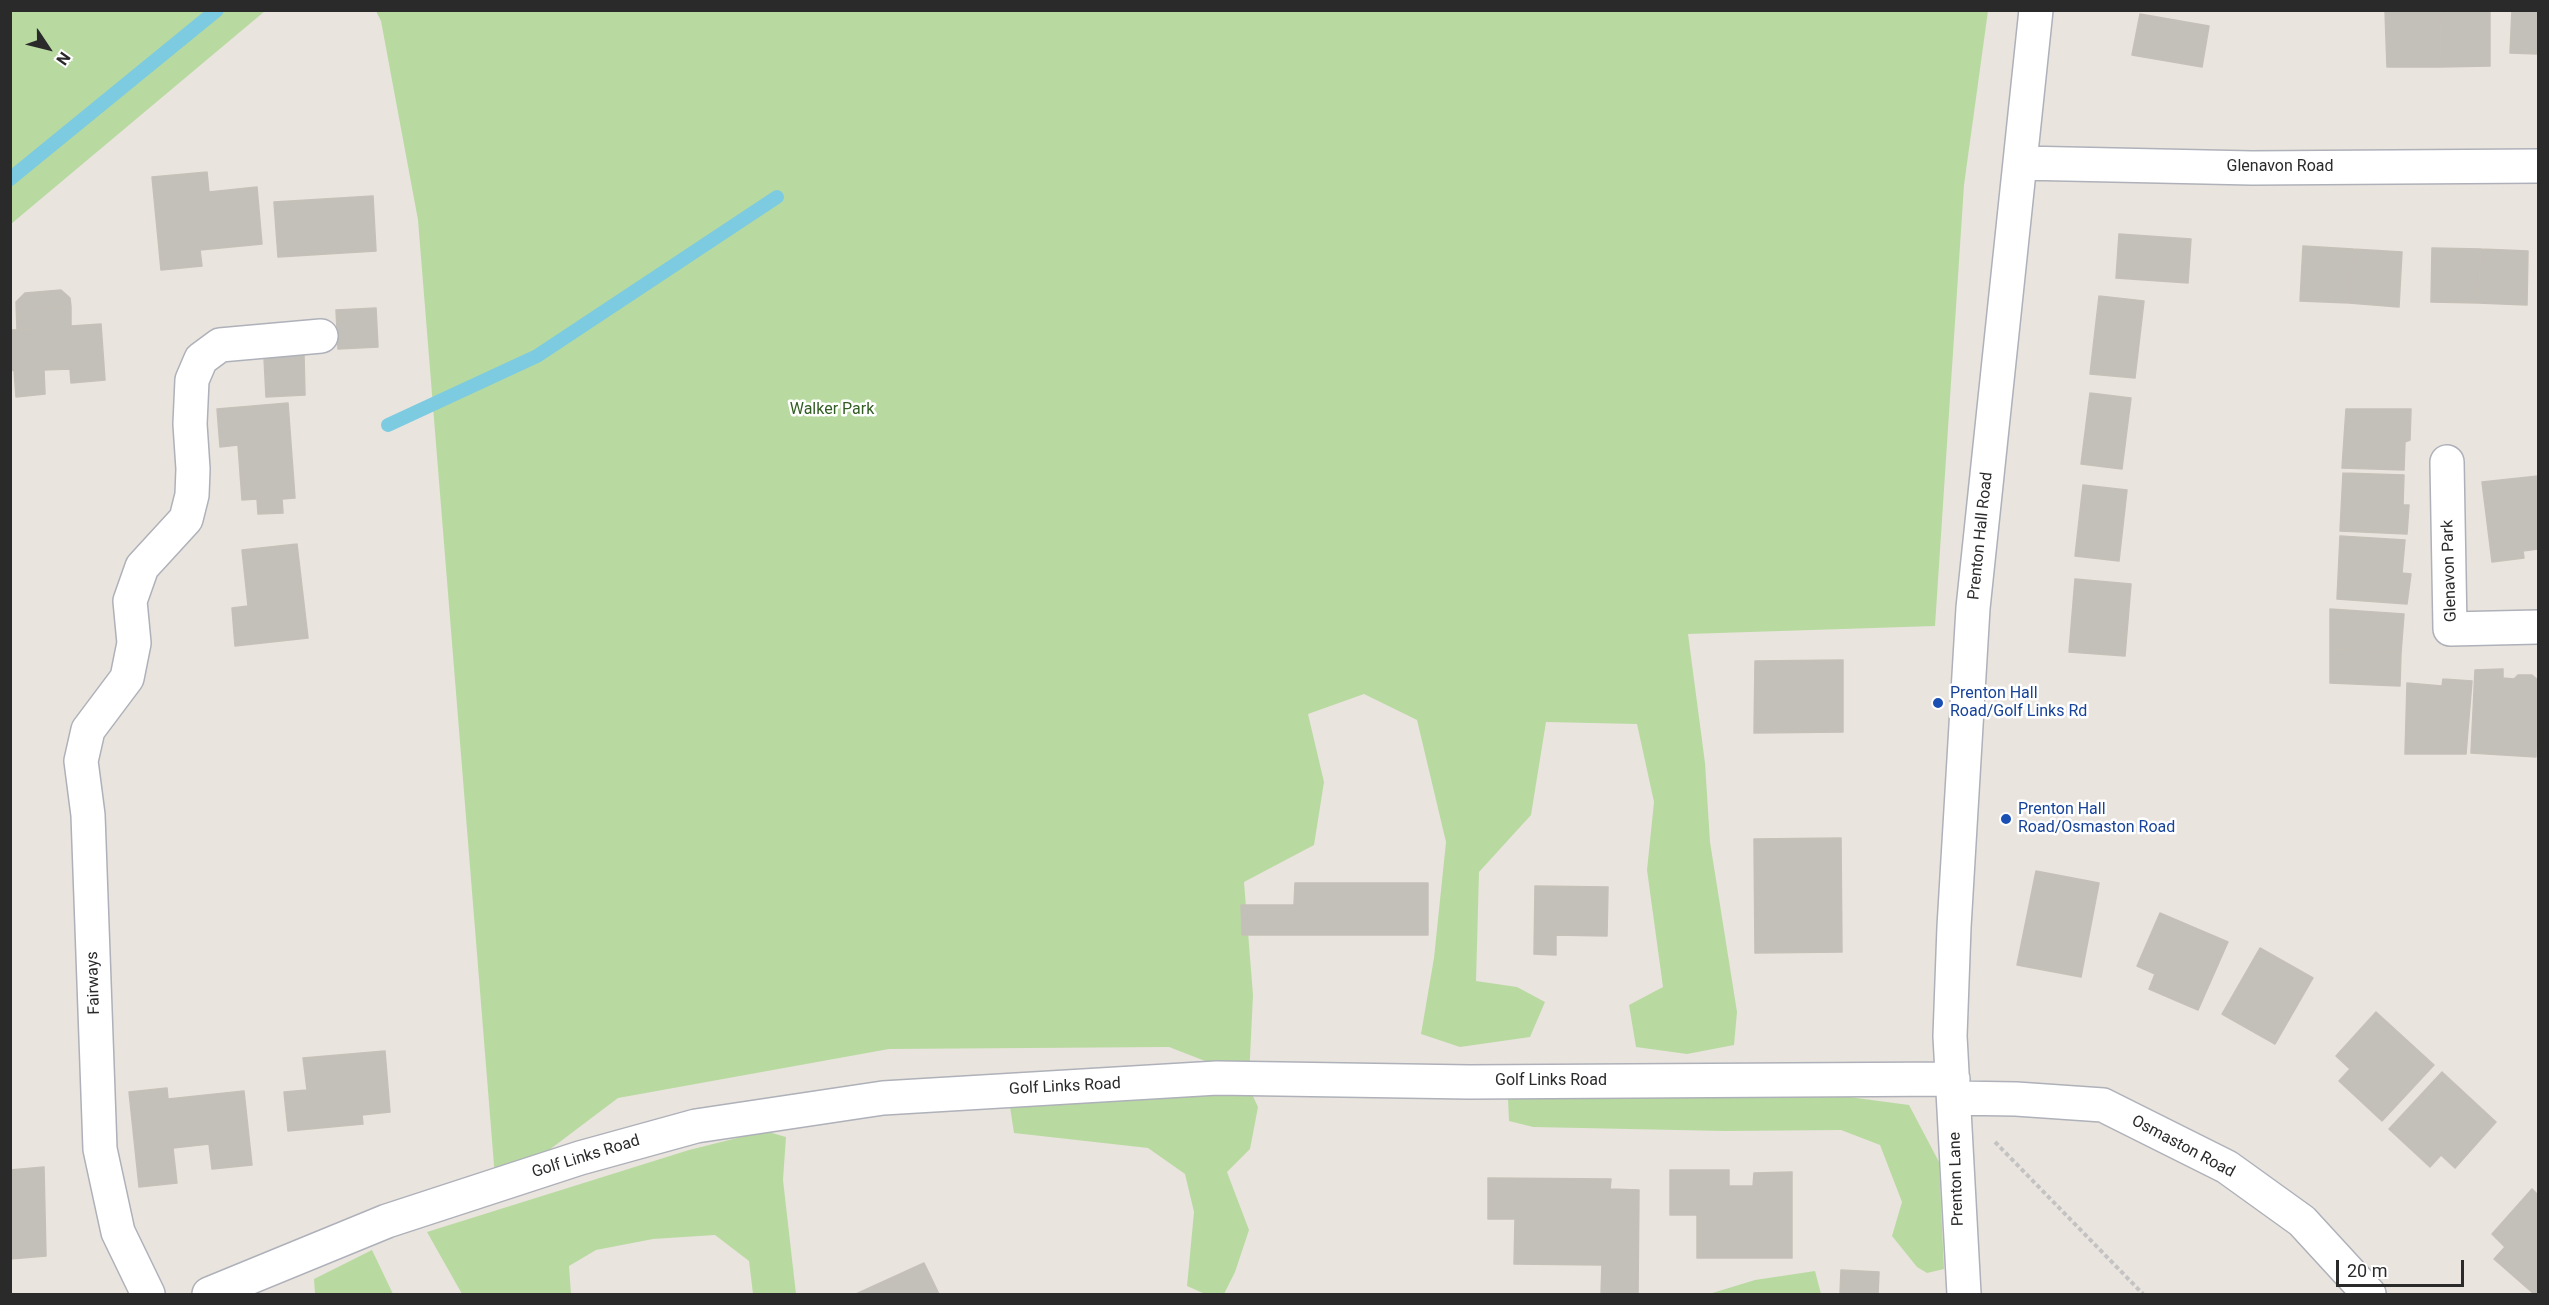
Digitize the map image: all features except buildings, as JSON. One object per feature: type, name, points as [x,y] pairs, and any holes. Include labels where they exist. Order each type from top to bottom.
[{"type":"street","name":"Prenton Hall Road","points":[[1953,1080],[1954,927],[1973,608],[2036,10]]},
{"type":"street","name":"Glenavon Road","points":[[2021,163],[2252,168],[2538,166]]},
{"type":"street","name":"Fairways","points":[[148,1294],[118,1232],[100,1149],[89,827],[81,761],[88,730],[127,678],[134,643],[130,601],[142,567],[186,519],[192,495],[192,380],[201,359],[220,345],[321,336]]},
{"type":"street","name":"Glenavon Park","points":[[2447,462],[2450,629],[2538,627]]},
{"type":"street","name":"Golf Links Road","points":[[209,1294],[387,1221],[580,1158],[696,1126],[883,1098],[1217,1078],[1469,1082],[1953,1080]]},
{"type":"street","name":"Prenton Lane","points":[[1953,1080],[1961,1278],[1964,1294]]},
{"type":"street","name":"Osmaston Road","points":[[1953,1080],[2016,1099],[2103,1105],[2227,1167],[2302,1221],[2369,1294]]},
{"type":"path","points":[[1995,1141],[2143,1294]]},
{"type":"green space","points":[[11,10],[265,10],[265,11],[11,224]]},
{"type":"green space","name":"Walker Park","points":[[376,11],[1988,11],[1964,185],[1935,626],[1688,634],[1705,763],[1710,842],[1737,1012],[1734,1045],[1687,1054],[1636,1047],[1629,1005],[1663,987],[1647,870],[1654,802],[1637,724],[1546,722],[1531,815],[1479,872],[1476,981],[1517,987],[1545,1002],[1530,1037],[1460,1047],[1421,1034],[1434,958],[1446,842],[1417,720],[1364,694],[1308,714],[1324,782],[1314,845],[1244,882],[1253,995],[1249,1078],[1169,1047],[889,1049],[618,1098],[496,1190],[418,220],[381,21]]},
{"type":"green space","points":[[1251,1092],[1258,1107],[1250,1149],[1227,1172],[1249,1230],[1235,1272],[1224,1294],[1205,1294],[1187,1286],[1194,1212],[1185,1174],[1148,1148],[1014,1133],[1010,1107]]},
{"type":"green space","points":[[1834,1095],[1909,1105],[1939,1162],[1944,1269],[1927,1273],[1917,1267],[1892,1236],[1902,1202],[1880,1145],[1841,1130],[1725,1131],[1533,1127],[1509,1121],[1508,1098]]},
{"type":"green space","points":[[765,1131],[786,1137],[783,1180],[796,1294],[753,1294],[749,1261],[715,1235],[653,1239],[596,1250],[569,1266],[571,1294],[462,1294],[427,1232],[689,1150]]},
{"type":"green space","points":[[372,1250],[393,1294],[315,1294],[314,1279]]},
{"type":"green space","points":[[1815,1271],[1821,1294],[1709,1294],[1755,1280]]},
{"type":"waterway","points":[[10,179],[217,10]]},
{"type":"waterway","points":[[388,425],[537,356],[777,197]]},
{"type":"place","name":"Prenton Hall Road/Golf Links Rd","points":[[1938,703]]},
{"type":"place","name":"Prenton Hall Road/Osmaston Road","points":[[2006,819]]}]
